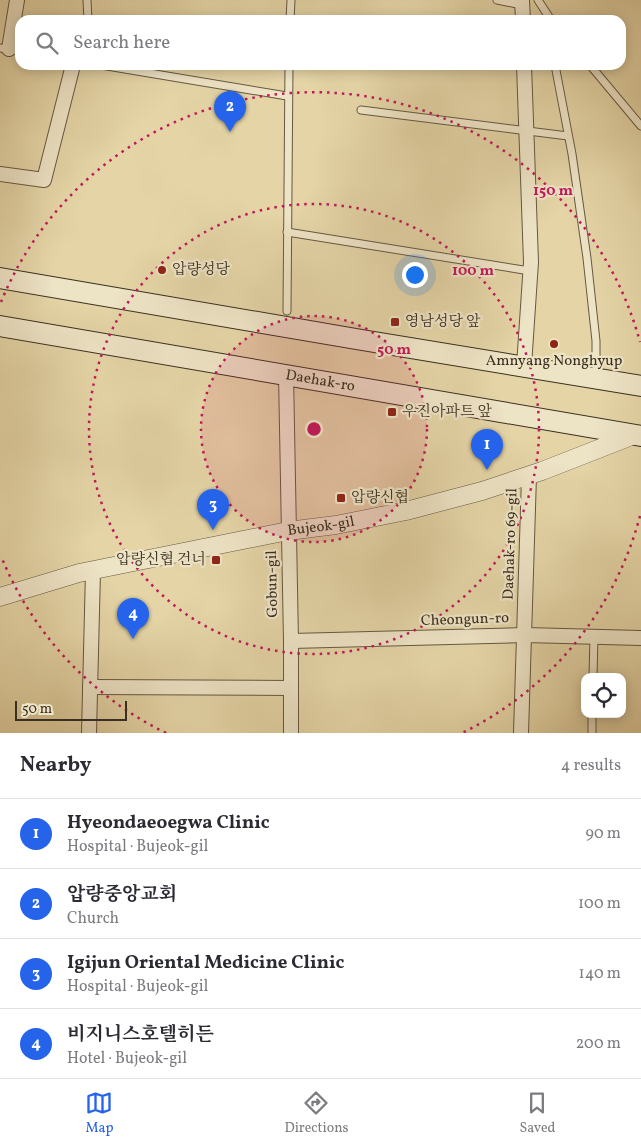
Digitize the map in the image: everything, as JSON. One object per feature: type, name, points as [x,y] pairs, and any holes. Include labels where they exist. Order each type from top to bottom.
[{"type":"main road","points":[[0,278],[641,386]]},
{"type":"main road","name":"Daehak-ro","points":[[0,326],[639,433]]},
{"type":"street","points":[[10,49],[17,0]]},
{"type":"street","points":[[522,2],[522,15]]},
{"type":"street","points":[[0,174],[44,180],[72,70]]},
{"type":"street","points":[[524,70],[530,271],[524,366]]},
{"type":"street","name":"Gobun-gil","points":[[286,374],[291,733]]},
{"type":"street","name":"Bujeok-gil","points":[[0,597],[79,572],[93,571],[288,531],[336,525],[406,511],[482,491],[529,476],[639,433]]},
{"type":"street","name":"Daehak-ro 69-gil","points":[[521,733],[529,476]]},
{"type":"street","points":[[89,733],[93,571]]},
{"type":"street","name":"Cheongun-ro","points":[[291,642],[524,634],[641,638]]},
{"type":"street","points":[[90,686],[291,688]]},
{"type":"lane","points":[[87,0],[88,15]]},
{"type":"lane","points":[[290,15],[291,0]]},
{"type":"lane","points":[[497,0],[522,2]]},
{"type":"lane","points":[[538,0],[545,15]]},
{"type":"lane","points":[[131,70],[288,96]]},
{"type":"lane","points":[[287,311],[289,70]]},
{"type":"lane","points":[[556,70],[587,258],[596,341],[596,379]]},
{"type":"lane","points":[[594,70],[641,126]]},
{"type":"lane","points":[[361,110],[568,136]]},
{"type":"lane","points":[[287,232],[530,271]]},
{"type":"lane","points":[[593,673],[594,636]]},
{"type":"lane","points":[[592,718],[592,733]]},
{"type":"place","name":"압량중앙교회","points":[[230,132]]},
{"type":"place","name":"압량성당","points":[[162,270]]},
{"type":"place","name":"영남성당 앞","points":[[395,322]]},
{"type":"place","name":"Amnyang Nonghyup","points":[[554,344]]},
{"type":"place","name":"우진아파트 앞","points":[[392,412]]},
{"type":"place","name":"Hyeondaeoegwa Clinic","points":[[487,470]]},
{"type":"place","name":"압량신협","points":[[341,498]]},
{"type":"place","name":"Igijun Oriental Medicine Clinic","points":[[213,530]]},
{"type":"place","name":"압량신협 건너","points":[[216,560]]},
{"type":"place","name":"비지니스호텔히든","points":[[133,639]]}]
